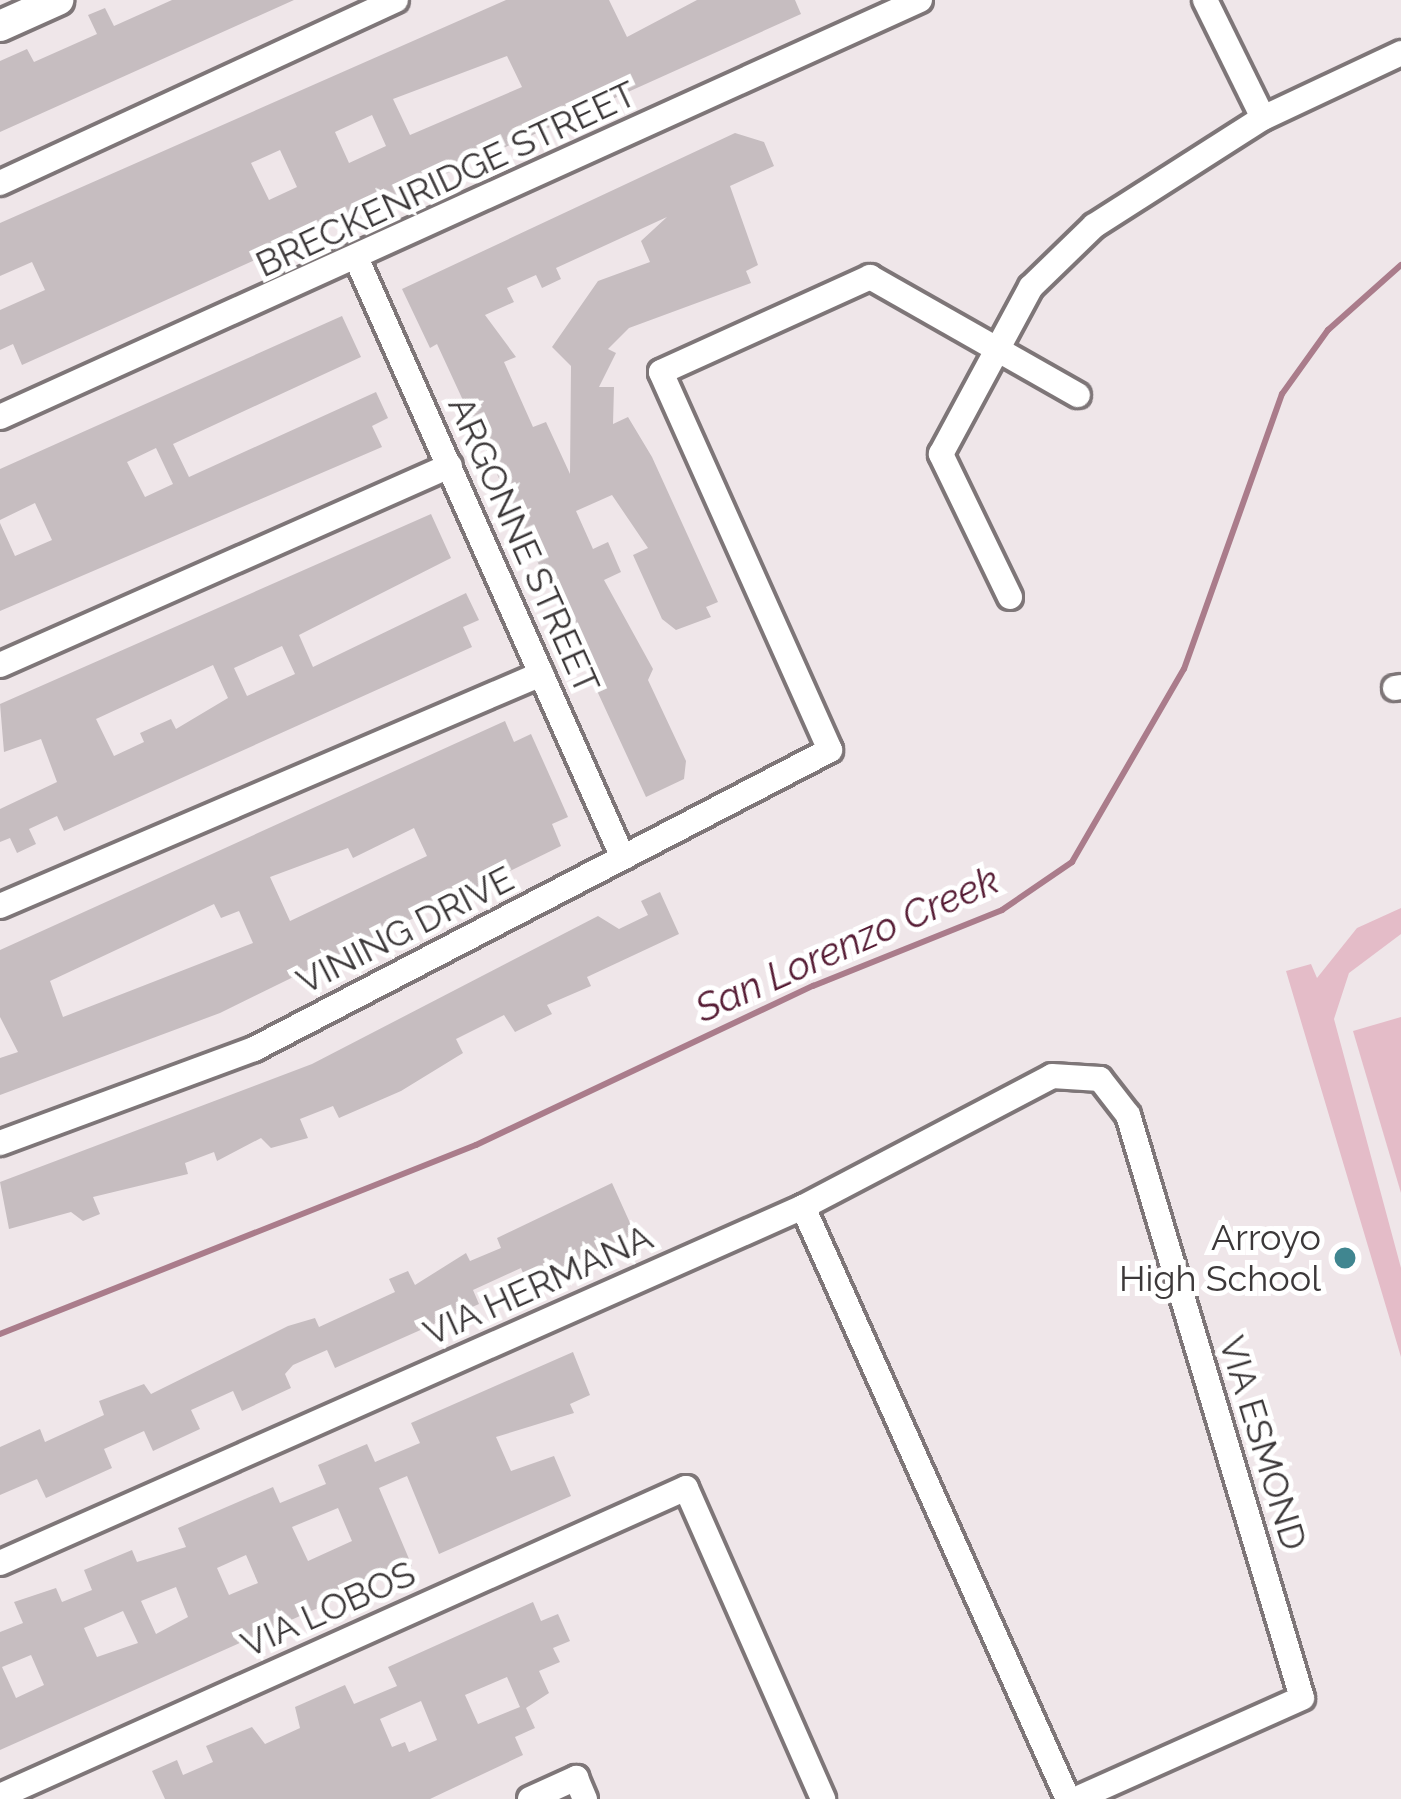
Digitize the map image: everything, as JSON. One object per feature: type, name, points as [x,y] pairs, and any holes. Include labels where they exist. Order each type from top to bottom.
[{"type":"main road","points":[[0,26],[58,0]]},
{"type":"street","points":[[0,183],[396,0]]},
{"type":"street","name":"BRECKENRIDGE STREET","points":[[0,417],[358,262],[920,0]]},
{"type":"street","points":[[1205,0],[1263,118]]},
{"type":"street","points":[[1010,597],[941,454],[1001,352],[1031,286],[1094,226],[1263,118],[1401,53]]},
{"type":"street","name":"ARGONNE STREET","points":[[358,262],[623,858]]},
{"type":"street","name":"VINING DRIVE","points":[[0,1143],[254,1049],[830,751],[662,372],[870,278],[1001,352]]},
{"type":"street","points":[[1001,352],[1078,395]]},
{"type":"street","points":[[0,665],[450,466]]},
{"type":"street","points":[[0,907],[542,674]]},
{"type":"street","name":"VIA HERMANA","points":[[0,1563],[803,1207],[1052,1076],[1100,1078]]},
{"type":"street","name":"VIA ESMOND","points":[[1072,1799],[1302,1698],[1128,1114],[1100,1078]]},
{"type":"street","points":[[803,1207],[1072,1799]]},
{"type":"street","name":"VIA LOBOS","points":[[0,1796],[686,1488],[823,1799]]},
{"type":"street","points":[[530,1799],[576,1778],[585,1799]]},
{"type":"shaded area","points":[[1401,908],[1401,934],[1349,973],[1334,1019],[1401,1268],[1401,1357],[1286,971],[1311,964],[1317,978],[1357,928]]},
{"type":"shaded area","points":[[1401,1017],[1401,1193],[1353,1031]]},
{"type":"building","points":[[172,0],[294,0],[0,132],[0,61],[27,49],[34,62],[97,34],[88,15],[105,8],[114,26]]},
{"type":"building","points":[[506,0],[609,0],[627,37],[697,0],[795,0],[801,14],[22,365],[13,344],[0,350],[0,310],[45,290],[32,262],[0,276],[0,223]],"holes":[[[507,56],[522,87],[410,135],[393,99]],[[372,115],[386,146],[349,163],[335,132]],[[280,150],[297,187],[269,200],[251,163]]]},
{"type":"building","points":[[735,133],[764,142],[774,166],[730,186],[758,265],[746,271],[751,283],[629,328],[608,349],[616,353],[599,387],[614,387],[613,424],[628,417],[652,457],[718,602],[706,607],[711,617],[676,630],[662,619],[633,555],[648,548],[612,495],[576,511],[593,549],[608,542],[621,572],[604,580],[653,669],[648,680],[686,761],[684,779],[646,797],[437,344],[430,348],[402,289]],"holes":[[[667,217],[641,241],[650,262],[598,281],[552,347],[571,366],[570,474],[546,422],[533,427],[504,362],[516,357],[485,315],[514,302],[507,288],[536,275],[542,288],[561,279],[556,268]]]},
{"type":"building","points":[[342,316],[361,357],[173,444],[189,477],[376,392],[388,418],[372,426],[382,447],[0,611],[0,523],[15,556],[52,540],[35,503],[0,520],[0,469]],"holes":[[[156,448],[173,484],[145,497],[127,462]]]},
{"type":"building","points":[[431,514],[451,558],[299,635],[313,667],[466,593],[479,620],[463,627],[472,647],[64,831],[57,816],[29,829],[36,844],[17,853],[10,838],[0,842],[0,809],[57,782],[41,739],[4,752],[0,704]],"holes":[[[282,646],[295,674],[247,696],[234,668]],[[213,665],[228,698],[176,729],[171,719],[140,733],[144,742],[114,756],[96,719]]]},
{"type":"building","points":[[505,721],[514,742],[531,734],[568,817],[552,824],[561,846],[220,1013],[0,1095],[0,1058],[18,1052],[0,1017],[0,950]],"holes":[[[414,828],[427,856],[290,921],[270,877],[348,848],[353,858]],[[214,904],[221,918],[239,911],[253,943],[63,1017],[50,981]]]},
{"type":"building","points":[[660,892],[679,934],[587,977],[591,986],[547,1005],[552,1014],[515,1032],[504,1015],[456,1039],[463,1053],[401,1091],[339,1118],[333,1106],[300,1119],[308,1138],[271,1148],[261,1138],[217,1161],[214,1152],[185,1163],[188,1174],[93,1197],[100,1214],[83,1221],[71,1212],[9,1229],[0,1182],[312,1064],[598,916],[619,929],[648,915],[641,901]]},
{"type":"building","points":[[612,1183],[635,1234],[527,1283],[521,1268],[473,1290],[479,1304],[335,1368],[327,1350],[293,1365],[285,1374],[291,1388],[242,1411],[233,1391],[191,1410],[200,1429],[153,1451],[144,1431],[104,1449],[112,1468],[46,1498],[37,1479],[0,1495],[0,1447],[40,1429],[45,1442],[104,1415],[99,1401],[144,1384],[151,1394],[288,1326],[315,1318],[319,1327],[395,1292],[389,1279],[408,1271],[415,1285],[466,1253],[470,1261],[501,1248],[497,1238]]},
{"type":"building","points":[[573,1352],[590,1395],[570,1404],[574,1413],[496,1437],[511,1471],[554,1456],[571,1496],[439,1554],[407,1476],[379,1488],[412,1566],[0,1750],[0,1632],[23,1623],[14,1602],[56,1588],[62,1602],[92,1590],[84,1570],[132,1550],[137,1562],[186,1547],[178,1528],[273,1487],[280,1503],[326,1484],[318,1465],[367,1444],[375,1462],[420,1443],[411,1423]],"holes":[[[338,1508],[352,1541],[308,1561],[292,1527]],[[246,1555],[258,1583],[229,1595],[217,1568]],[[176,1587],[188,1617],[156,1634],[141,1601]],[[123,1611],[138,1643],[97,1657],[84,1628]],[[31,1655],[44,1685],[16,1698],[2,1667]]]},
{"type":"building","points":[[533,1602],[541,1621],[558,1614],[570,1641],[553,1648],[560,1662],[539,1671],[549,1693],[526,1708],[535,1728],[515,1737],[523,1755],[430,1799],[165,1799],[152,1771],[177,1760],[183,1775],[213,1762],[206,1746],[252,1727],[265,1744],[300,1728],[295,1707],[345,1685],[354,1704],[397,1686],[388,1667]],"holes":[[[507,1677],[520,1707],[478,1724],[465,1695]],[[421,1701],[437,1740],[409,1752],[405,1742],[392,1747],[380,1719]]]},
{"type":"waterway","name":"San Lorenzo Creek","points":[[0,1334],[476,1145],[813,986],[1002,910],[1072,862],[1184,669],[1282,394],[1328,330],[1401,265]]},
{"type":"place","name":"Arroyo High School","points":[[1345,1258]]}]
